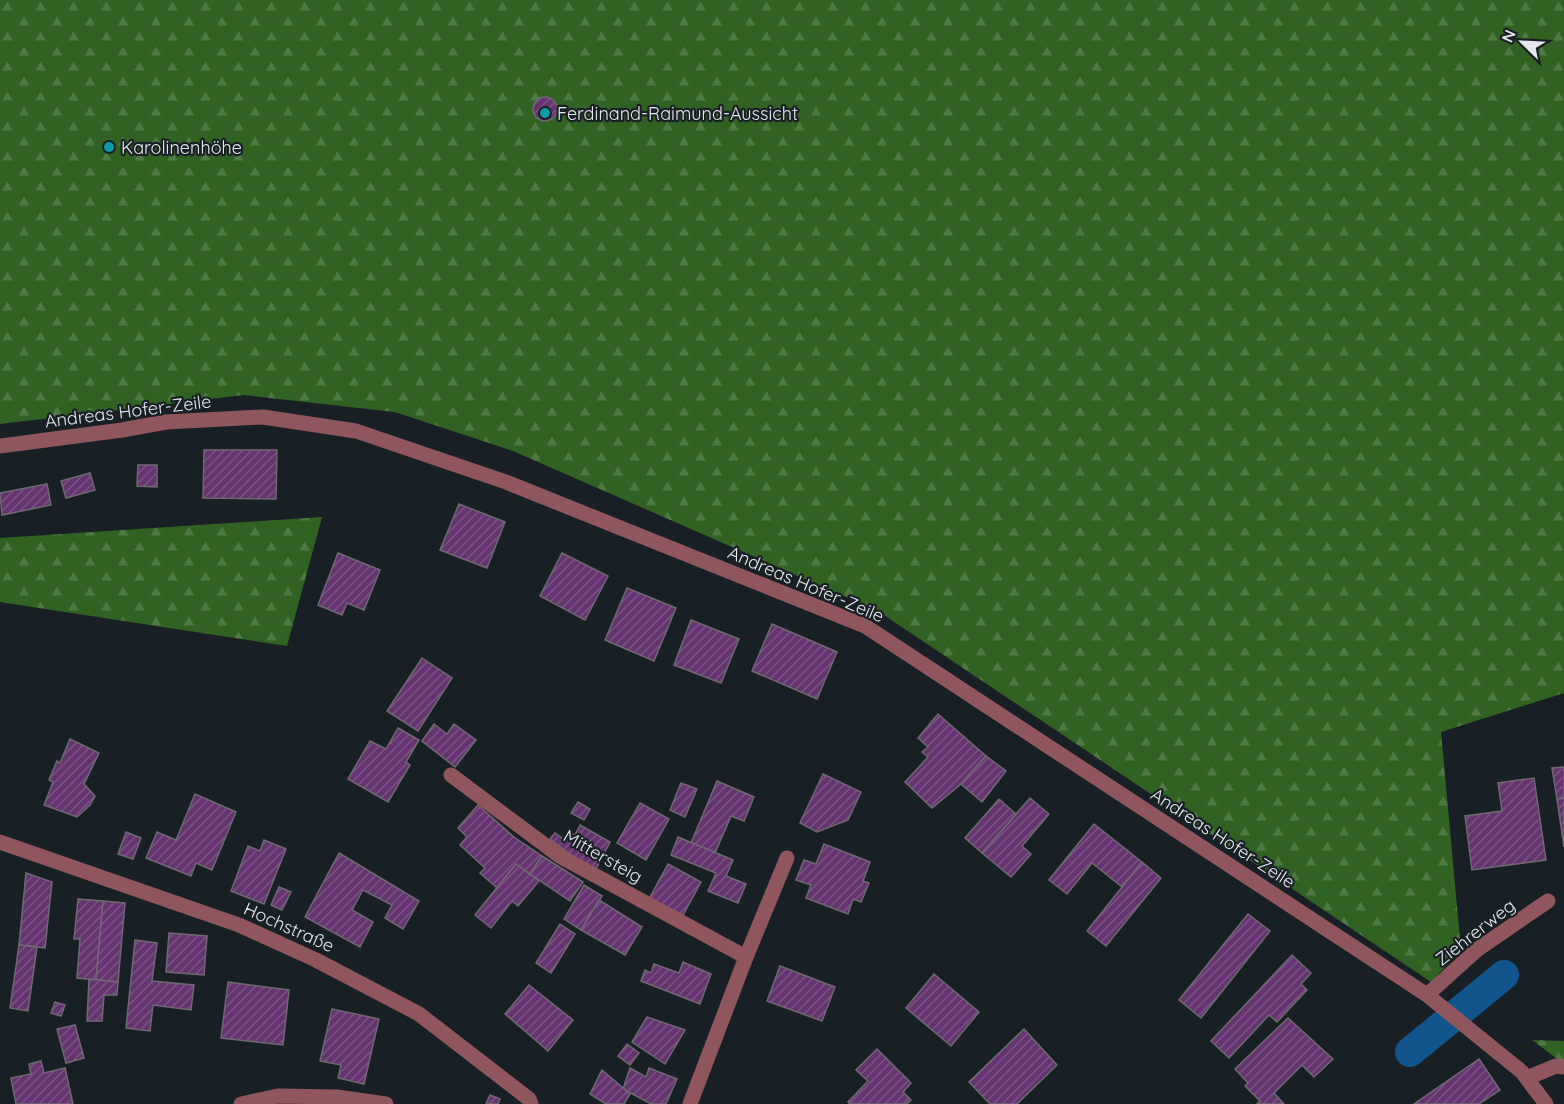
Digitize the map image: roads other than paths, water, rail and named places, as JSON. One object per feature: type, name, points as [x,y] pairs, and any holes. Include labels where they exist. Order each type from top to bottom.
[{"type":"street","name":"Andreas Hofer-Zeile","points":[[0,446],[166,422],[263,417],[356,431],[506,482],[865,626],[1427,995],[1522,1072],[1546,1104]]},
{"type":"street","name":"Mittersteig","points":[[451,775],[561,857],[746,957]]},
{"type":"street","name":"Hochstraße","points":[[0,843],[239,925],[316,960],[420,1014],[530,1099],[531,1104]]},
{"type":"street","points":[[690,1104],[746,957],[787,858]]},
{"type":"street","name":"Ziehrerweg","points":[[1427,995],[1478,949],[1548,901]]},
{"type":"street","points":[[1527,1078],[1556,1066],[1564,1066]]},
{"type":"street","points":[[241,1104],[278,1096],[337,1097],[386,1104]]},
{"type":"waterway","points":[[1410,1052],[1504,975]]},
{"type":"place","name":"Ferdinand-Raimund-Aussicht","points":[[545,113]]},
{"type":"place","name":"Karolinenhöhe","points":[[109,147]]}]
